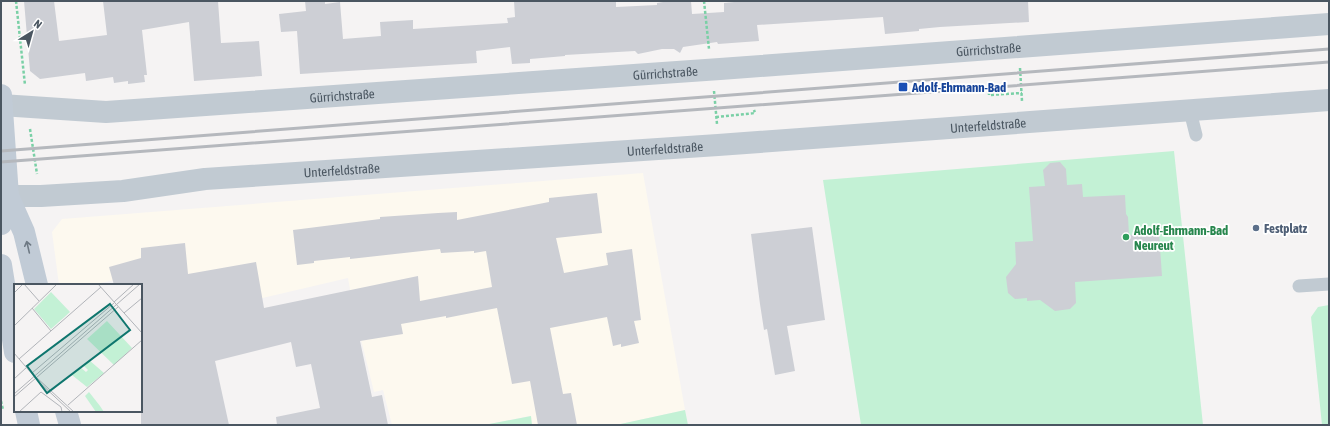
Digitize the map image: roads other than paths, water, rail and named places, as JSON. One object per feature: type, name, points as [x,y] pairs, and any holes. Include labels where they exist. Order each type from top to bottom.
[{"type":"street","name":"Gürrichstraße","points":[[1,104],[81,111],[114,112],[1329,24]]},
{"type":"street","points":[[1,95],[5,150],[4,196],[1,224]]},
{"type":"street","name":"Unterfeldstraße","points":[[4,196],[41,196],[123,191],[205,180],[718,145],[1329,100]]},
{"type":"street","points":[[4,196],[24,232],[37,284]]},
{"type":"street","points":[[1,265],[14,346]]},
{"type":"street","points":[[26,412],[29,425]]},
{"type":"street","points":[[66,412],[70,425]]},
{"type":"lane","points":[[1190,111],[1196,135]]},
{"type":"lane","points":[[1299,286],[1329,284]]},
{"type":"railway","points":[[1,151],[1329,49]]},
{"type":"railway","points":[[1,162],[1329,62]]},
{"type":"place","name":"Adolf-Ehrmann-Bad","points":[[903,87]]},
{"type":"place","name":"Festplatz","points":[[1256,228]]},
{"type":"place","name":"Adolf-Ehrmann-Bad Neureut","points":[[1126,237]]}]
